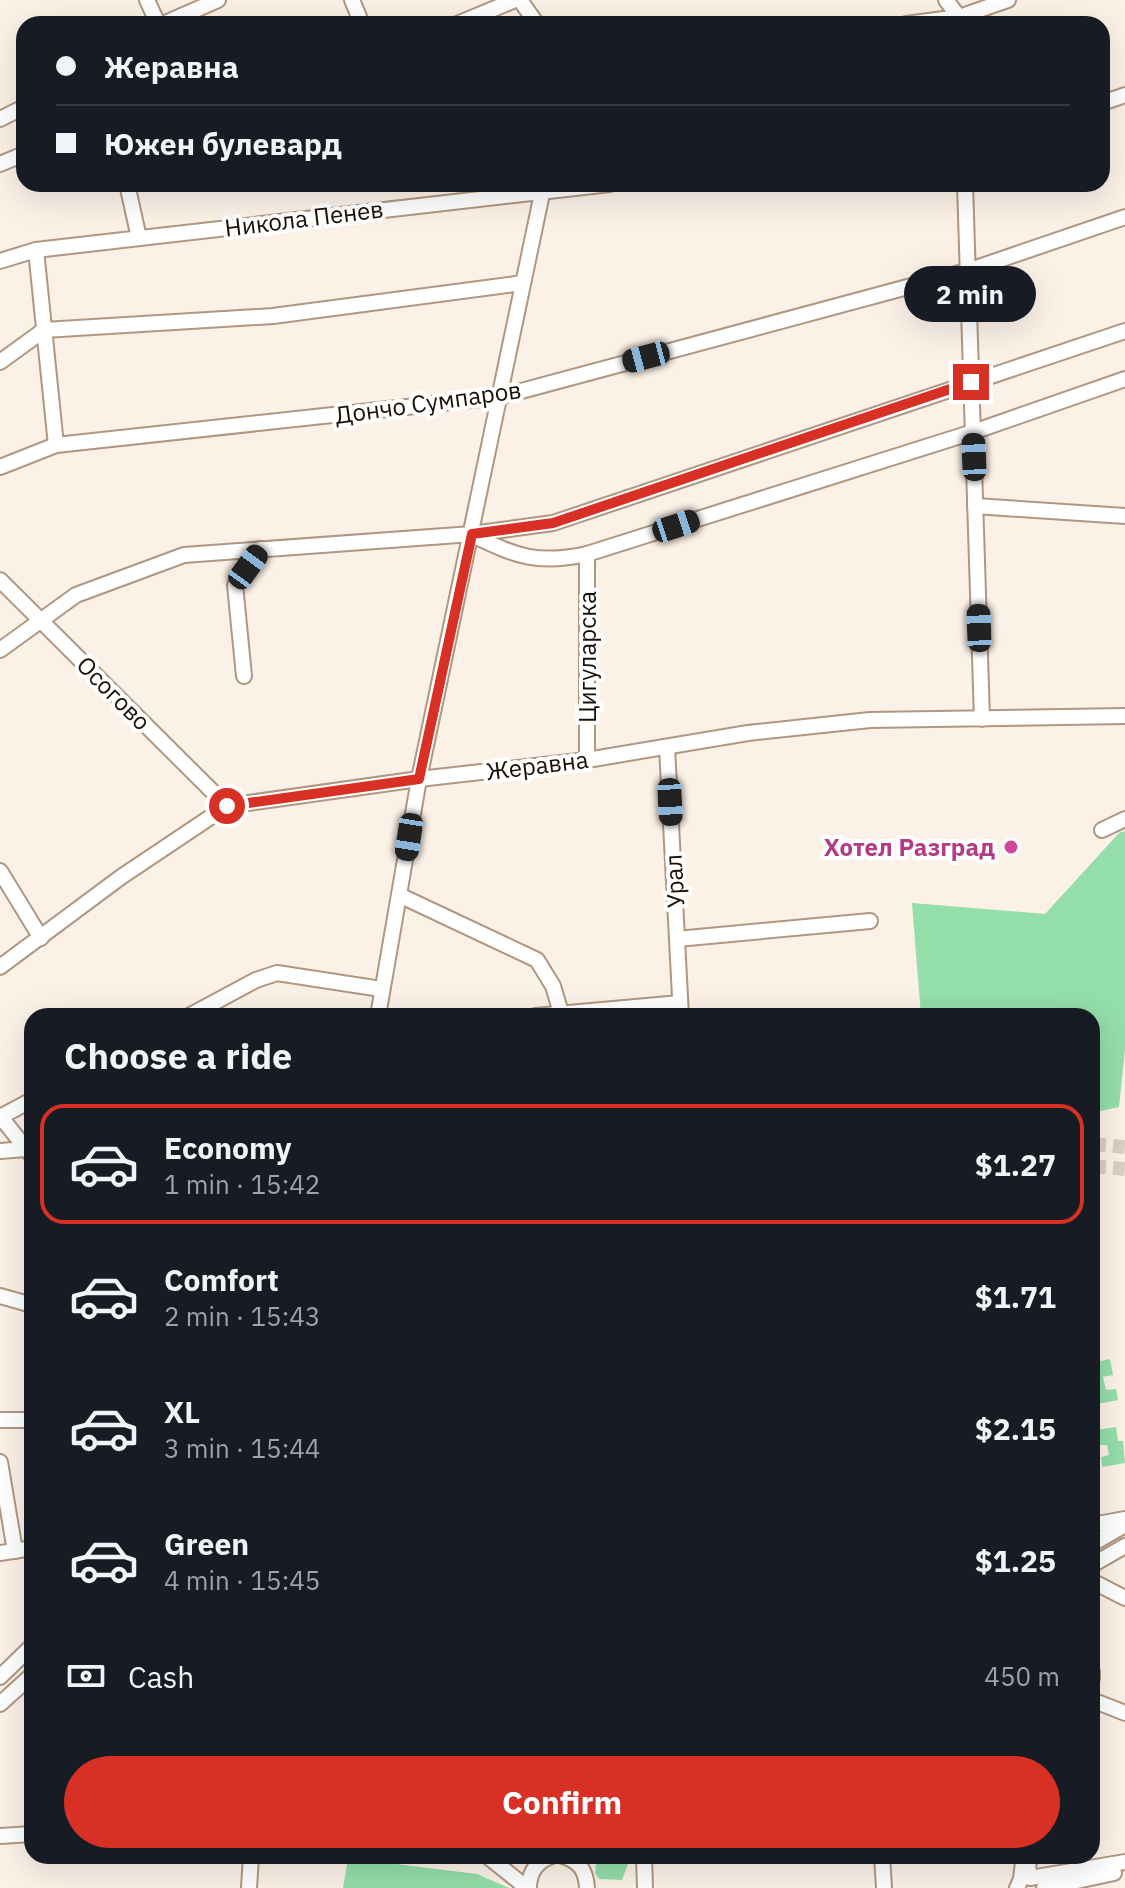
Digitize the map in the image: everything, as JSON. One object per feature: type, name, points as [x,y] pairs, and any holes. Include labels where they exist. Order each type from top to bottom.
[{"type":"street","points":[[179,16],[218,0]]},
{"type":"street","points":[[477,16],[517,0],[530,16]]},
{"type":"street","points":[[971,16],[1008,0]]},
{"type":"street","points":[[129,192],[139,238]]},
{"type":"street","name":"Никола Пенев","points":[[0,261],[36,250],[503,192]]},
{"type":"street","points":[[379,1008],[419,779],[542,192]]},
{"type":"street","points":[[965,192],[982,719]]},
{"type":"street","name":"Дончо Сумпаров","points":[[0,467],[56,445],[499,397],[967,271],[1125,217]]},
{"type":"street","points":[[36,250],[56,445]]},
{"type":"street","points":[[0,362],[44,330],[273,316],[523,283]]},
{"type":"street","points":[[0,650],[76,595],[184,555],[472,534],[553,523],[971,387],[1125,331]]},
{"type":"street","points":[[472,534],[512,554],[538,559],[587,554],[973,425],[1125,379]]},
{"type":"street","points":[[975,506],[1125,516]]},
{"type":"street","points":[[244,676],[235,585],[261,549]]},
{"type":"street","name":"Цигуларска","points":[[587,554],[587,760]]},
{"type":"street","name":"Осогово","points":[[0,580],[227,806]]},
{"type":"street","name":"Жеравна","points":[[0,967],[121,877],[227,806],[419,779],[587,760],[748,733],[870,720],[1125,716]]},
{"type":"street","name":"Урал","points":[[667,747],[681,1008]]},
{"type":"street","points":[[1102,830],[1125,819]]},
{"type":"street","points":[[0,871],[41,938]]},
{"type":"street","points":[[399,895],[537,960],[553,986],[560,1008]]},
{"type":"street","points":[[677,939],[870,921]]},
{"type":"street","points":[[204,1008],[256,980],[277,973],[381,989]]},
{"type":"street","points":[[24,1104],[0,1116],[24,1147]]},
{"type":"street","points":[[0,1151],[24,1153]]},
{"type":"street","points":[[0,1296],[24,1303]]},
{"type":"street","points":[[0,1420],[24,1420]]},
{"type":"street","points":[[0,1462],[8,1552]]},
{"type":"street","points":[[1100,1524],[1125,1519]]},
{"type":"street","points":[[1100,1539],[1125,1525]]},
{"type":"street","points":[[1100,1560],[1125,1546]]},
{"type":"street","points":[[1100,1585],[1125,1598]]},
{"type":"street","points":[[0,1677],[24,1654]]},
{"type":"street","points":[[0,1704],[24,1682]]},
{"type":"street","points":[[1100,1703],[1125,1713]]},
{"type":"street","points":[[0,1836],[24,1834]]},
{"type":"street","points":[[1028,1864],[1030,1878],[1125,1862]]},
{"type":"street","points":[[249,1888],[250,1864]]},
{"type":"street","points":[[497,1864],[528,1888],[532,1871],[538,1864]]},
{"type":"street","points":[[582,1864],[587,1888]]},
{"type":"street","points":[[644,1864],[645,1888]]},
{"type":"street","points":[[882,1864],[884,1888]]},
{"type":"street","points":[[1017,1888],[1024,1864]]},
{"type":"street","points":[[1044,1888],[1125,1871]]},
{"type":"green space","points":[[1125,831],[1125,1049],[1119,1107],[1100,1111],[1100,1008],[920,1008],[912,903],[1045,914],[1119,833]]},
{"type":"green space","points":[[1110,1359],[1113,1375],[1103,1377],[1106,1390],[1116,1389],[1118,1400],[1100,1403],[1100,1361]]},
{"type":"green space","points":[[1116,1427],[1118,1441],[1123,1441],[1125,1463],[1102,1467],[1101,1457],[1109,1455],[1107,1445],[1100,1445],[1100,1429]]},
{"type":"green space","points":[[347,1864],[396,1864],[477,1874],[509,1888],[343,1888]]},
{"type":"green space","points":[[596,1864],[628,1864],[622,1880],[599,1879],[595,1873]]},
{"type":"tunnel","points":[[1100,1145],[1125,1147]]},
{"type":"tunnel","points":[[1100,1167],[1125,1169]]},
{"type":"place","name":"Хотел Разград","points":[[1011,847]]},
{"type":"route","points":[[227,806],[419,779],[472,534],[553,523],[971,382]]}]
